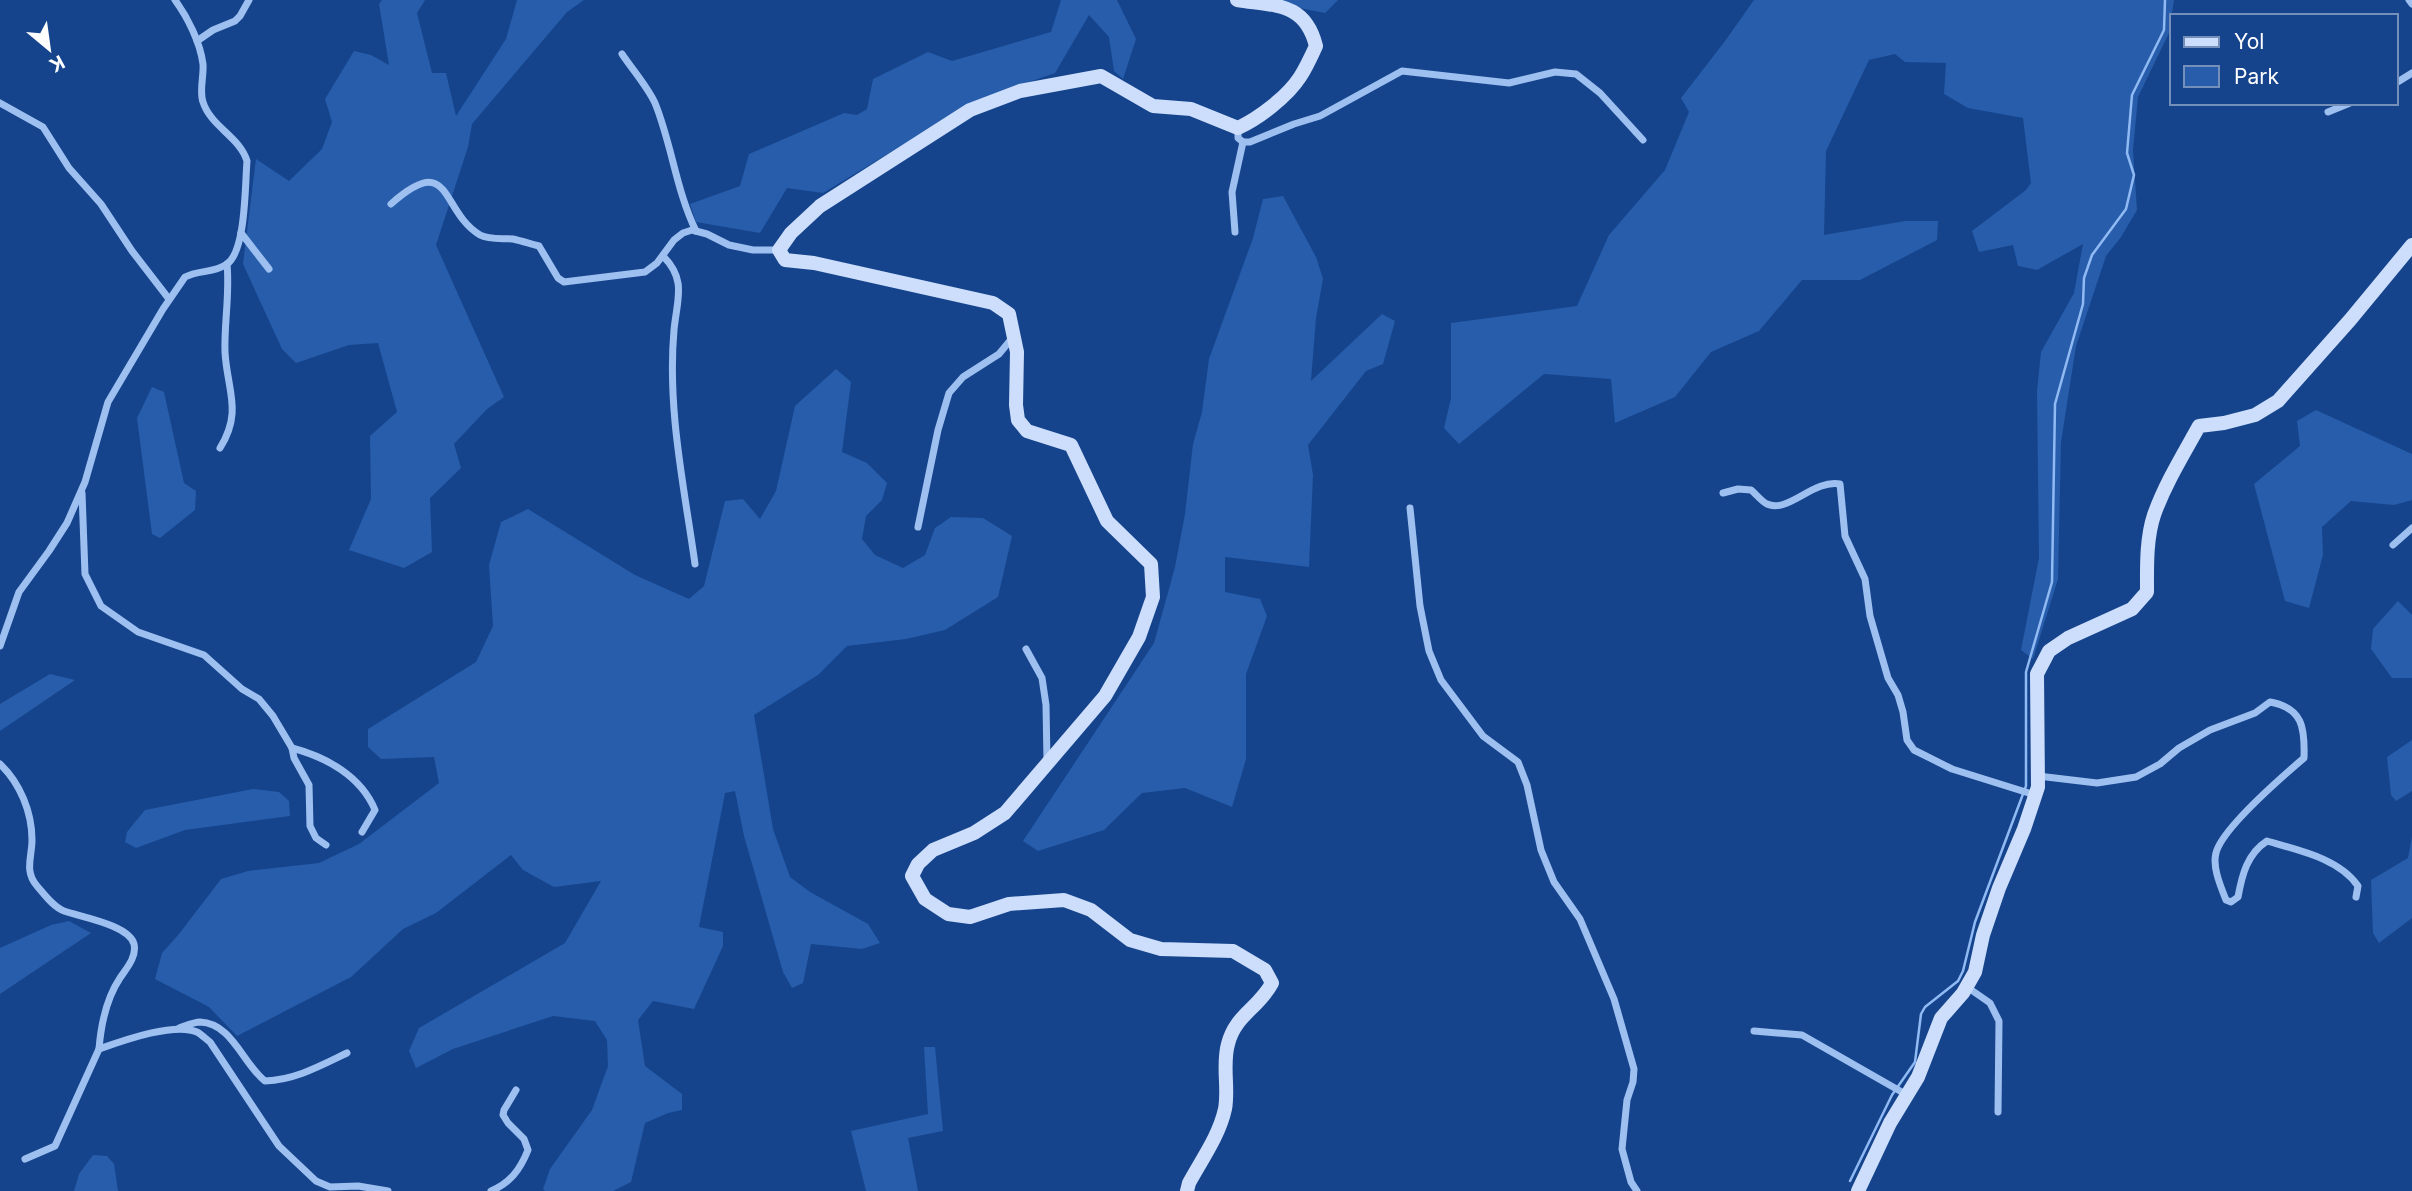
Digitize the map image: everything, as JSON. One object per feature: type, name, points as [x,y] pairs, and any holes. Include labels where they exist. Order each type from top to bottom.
[{"type":"street","points":[[0,646],[19,592],[67,523],[82,489],[108,402],[185,277],[227,264],[234,257],[241,233],[247,161],[244,152],[214,123],[202,100],[203,64],[197,41],[175,0]]},
{"type":"street","points":[[197,41],[235,20],[249,0]]},
{"type":"street","points":[[1235,232],[1232,192],[1240,135],[1299,79],[1316,47],[1311,29],[1290,9],[1237,0]]},
{"type":"street","points":[[622,54],[653,99],[685,209],[696,232]]},
{"type":"street","points":[[779,250],[791,233],[820,206],[970,110],[1020,91],[1101,76],[1153,106],[1191,109],[1251,142],[1320,116],[1402,71],[1509,83],[1555,72],[1576,74],[1600,93],[1643,140]]},
{"type":"street","points":[[0,103],[43,127],[69,168],[102,204],[132,251],[169,299]]},
{"type":"street","points":[[2328,112],[2345,105]]},
{"type":"street","points":[[391,204],[407,189],[422,182],[432,182],[445,189],[464,220],[483,237],[514,239],[539,246],[558,278],[564,282],[645,272],[657,263],[674,240],[683,233],[708,234],[729,245],[753,250],[779,250]]},
{"type":"street","points":[[241,233],[269,269]]},
{"type":"street","points":[[1858,1191],[1890,1123],[1918,1077],[1941,1018],[1975,972],[1983,935],[1999,888],[2024,830],[2038,787],[2037,674],[2049,651],[2068,638],[2132,609],[2147,592],[2147,564],[2153,518],[2168,482],[2199,426],[2224,424],[2255,415],[2278,401],[2412,245]]},
{"type":"street","points":[[779,250],[785,260],[814,263],[993,303],[1009,314],[1017,352],[1018,421],[1027,431],[1071,446],[1107,521],[1151,564],[1153,597],[1139,637],[1105,696],[1005,813],[974,833],[933,850],[918,864],[912,876],[925,899],[948,914],[970,917],[1009,904],[1064,901],[1091,910],[1130,940],[1161,949],[1233,951],[1265,970],[1272,983],[1265,997],[1236,1021],[1227,1045],[1225,1108],[1215,1137],[1187,1191]]},
{"type":"street","points":[[663,256],[677,274],[680,288],[674,331],[672,407],[695,564]]},
{"type":"street","points":[[220,448],[231,431],[233,416],[225,352],[229,286],[227,264]]},
{"type":"street","points":[[918,527],[938,430],[949,393],[955,383],[999,354],[1014,336]]},
{"type":"street","points":[[1723,493],[1738,489],[1751,490],[1766,504],[1780,506],[1822,484],[1840,484],[1844,536],[1866,579],[1873,628],[1888,678],[1898,695],[1907,740],[1914,750],[1952,769],[2035,796]]},
{"type":"street","points":[[82,489],[86,574],[101,606],[138,632],[204,655],[242,689],[259,699],[273,716],[292,748],[294,758],[309,785],[310,826],[316,838],[326,845]]},
{"type":"street","points":[[1410,508],[1420,607],[1429,651],[1441,680],[1483,736],[1518,762],[1527,785],[1541,850],[1554,882],[1580,919],[1614,999],[1634,1069],[1633,1083],[1627,1100],[1622,1149],[1628,1174],[1637,1191]]},
{"type":"street","points":[[2393,545],[2412,528]]},
{"type":"street","points":[[1027,649],[1042,678],[1046,705],[1047,765]]},
{"type":"street","points":[[2038,776],[2097,783],[2136,777],[2210,730],[2255,713],[2270,702],[2281,704],[2296,713],[2300,722],[2305,734],[2304,758],[2255,803],[2220,844],[2215,855],[2219,882],[2226,900],[2231,902],[2238,897],[2243,872],[2256,848],[2267,841],[2334,864],[2350,875],[2358,886],[2356,897]]},
{"type":"street","points":[[292,748],[317,755],[355,780],[363,789],[375,810],[362,832]]},
{"type":"street","points":[[0,764],[13,779],[24,800],[32,840],[28,867],[34,883],[62,910],[88,916],[127,934],[134,944],[130,963],[109,999],[101,1024],[99,1049],[55,1146],[25,1159]]},
{"type":"street","points":[[1967,986],[1990,1003],[1999,1021],[1998,1112]]},
{"type":"street","points":[[99,1049],[200,1022],[221,1027],[254,1072],[265,1081],[281,1080],[304,1073],[347,1053]]},
{"type":"street","points":[[175,1030],[197,1032],[210,1042],[279,1146],[316,1181],[330,1187],[358,1186],[388,1191]]},
{"type":"street","points":[[1755,1031],[1802,1035],[1907,1094]]},
{"type":"street","points":[[491,1191],[514,1177],[528,1150],[524,1139],[503,1115],[516,1090]]},
{"type":"green space","points":[[382,0],[425,0],[417,13],[432,73],[446,73],[456,116],[506,39],[517,0],[584,0],[567,12],[472,124],[468,147],[436,245],[504,397],[487,409],[454,444],[461,468],[430,498],[432,552],[404,568],[349,550],[371,499],[370,436],[397,412],[378,343],[349,345],[296,363],[282,349],[243,264],[256,159],[289,181],[322,149],[332,122],[325,99],[354,51],[371,55],[389,65],[379,4]]},
{"type":"green space","points":[[1061,0],[1117,0],[1136,39],[1123,79],[1114,71],[1109,37],[1089,15],[1055,73],[977,100],[823,193],[787,188],[760,233],[696,222],[690,204],[740,186],[749,154],[844,113],[857,115],[867,109],[873,79],[928,52],[952,61],[1051,32]]},
{"type":"green space","points":[[1259,0],[1338,0],[1325,13]]},
{"type":"green space","points":[[1754,0],[2174,0],[2169,33],[2138,97],[2133,150],[2137,210],[2106,256],[2076,346],[2061,442],[2058,579],[2033,659],[2021,650],[2039,558],[2037,391],[2041,352],[2074,293],[2083,244],[2037,270],[2018,266],[2013,245],[1979,252],[1972,231],[2026,190],[2031,183],[2023,118],[1968,108],[1944,94],[1946,63],[1905,62],[1895,54],[1869,60],[1826,151],[1824,235],[1905,221],[1938,221],[1937,240],[1860,280],[1802,280],[1759,331],[1711,352],[1675,397],[1615,423],[1611,379],[1544,374],[1459,444],[1444,428],[1451,398],[1451,323],[1577,306],[1609,235],[1665,170],[1689,112],[1681,98]]},
{"type":"green space","points":[[1283,196],[1316,257],[1323,279],[1316,318],[1311,381],[1382,314],[1395,321],[1383,364],[1366,371],[1308,445],[1313,475],[1309,567],[1225,557],[1225,592],[1260,599],[1267,616],[1246,674],[1246,759],[1232,807],[1185,788],[1142,793],[1104,830],[1038,851],[1023,841],[1154,643],[1175,567],[1209,359],[1253,238],[1263,199]]},
{"type":"green space","points":[[836,369],[851,382],[842,452],[867,463],[887,483],[882,500],[866,516],[862,539],[875,555],[903,568],[925,555],[935,528],[951,517],[983,518],[1012,536],[998,597],[945,630],[906,639],[847,646],[818,675],[754,715],[773,829],[790,877],[810,892],[868,924],[880,943],[862,949],[811,944],[803,983],[792,988],[783,972],[744,836],[735,791],[725,793],[699,927],[723,932],[723,946],[694,1009],[653,1001],[638,1020],[645,1066],[682,1094],[682,1110],[645,1123],[631,1182],[613,1191],[543,1189],[550,1169],[592,1110],[608,1066],[607,1040],[595,1021],[553,1016],[453,1049],[416,1068],[409,1051],[419,1028],[565,943],[601,881],[554,887],[523,870],[511,855],[436,913],[403,929],[351,977],[237,1036],[209,1007],[155,979],[162,953],[221,879],[248,871],[319,863],[359,844],[439,783],[434,757],[381,759],[368,747],[368,729],[476,662],[493,626],[489,565],[501,522],[528,509],[635,575],[689,599],[704,586],[725,501],[743,499],[760,519],[776,491],[795,406]]},
{"type":"green space","points":[[152,387],[164,392],[184,483],[196,491],[195,510],[160,538],[152,534],[137,418]]},
{"type":"green space","points":[[2316,410],[2412,454],[2412,500],[2394,505],[2351,501],[2322,527],[2323,555],[2309,608],[2285,601],[2254,484],[2300,446],[2297,421]]},
{"type":"green space","points":[[2398,601],[2412,615],[2412,678],[2392,678],[2371,649],[2373,629]]},
{"type":"green space","points":[[50,674],[75,680],[0,731],[0,704]]},
{"type":"green space","points":[[2412,740],[2412,791],[2396,801],[2391,795],[2387,757]]},
{"type":"green space","points":[[253,789],[279,792],[289,801],[290,816],[185,830],[136,848],[125,842],[127,832],[145,810]]},
{"type":"green space","points":[[2412,837],[2412,918],[2379,943],[2373,933],[2371,880],[2408,858]]},
{"type":"green space","points":[[69,921],[91,933],[0,994],[0,948],[51,925]]},
{"type":"green space","points":[[924,1047],[935,1047],[943,1131],[908,1138],[918,1191],[866,1191],[851,1131],[928,1114]]},
{"type":"green space","points":[[93,1155],[107,1156],[114,1164],[118,1191],[74,1191],[79,1174]]},
{"type":"waterway","points":[[1850,1181],[1892,1095],[1915,1062],[1921,1014],[1925,1007],[1958,981],[1963,971],[1975,922],[2026,786],[2026,672],[2052,582],[2055,404],[2083,304],[2084,278],[2092,255],[2126,209],[2134,175],[2127,153],[2132,95],[2164,30],[2165,0]]}]
